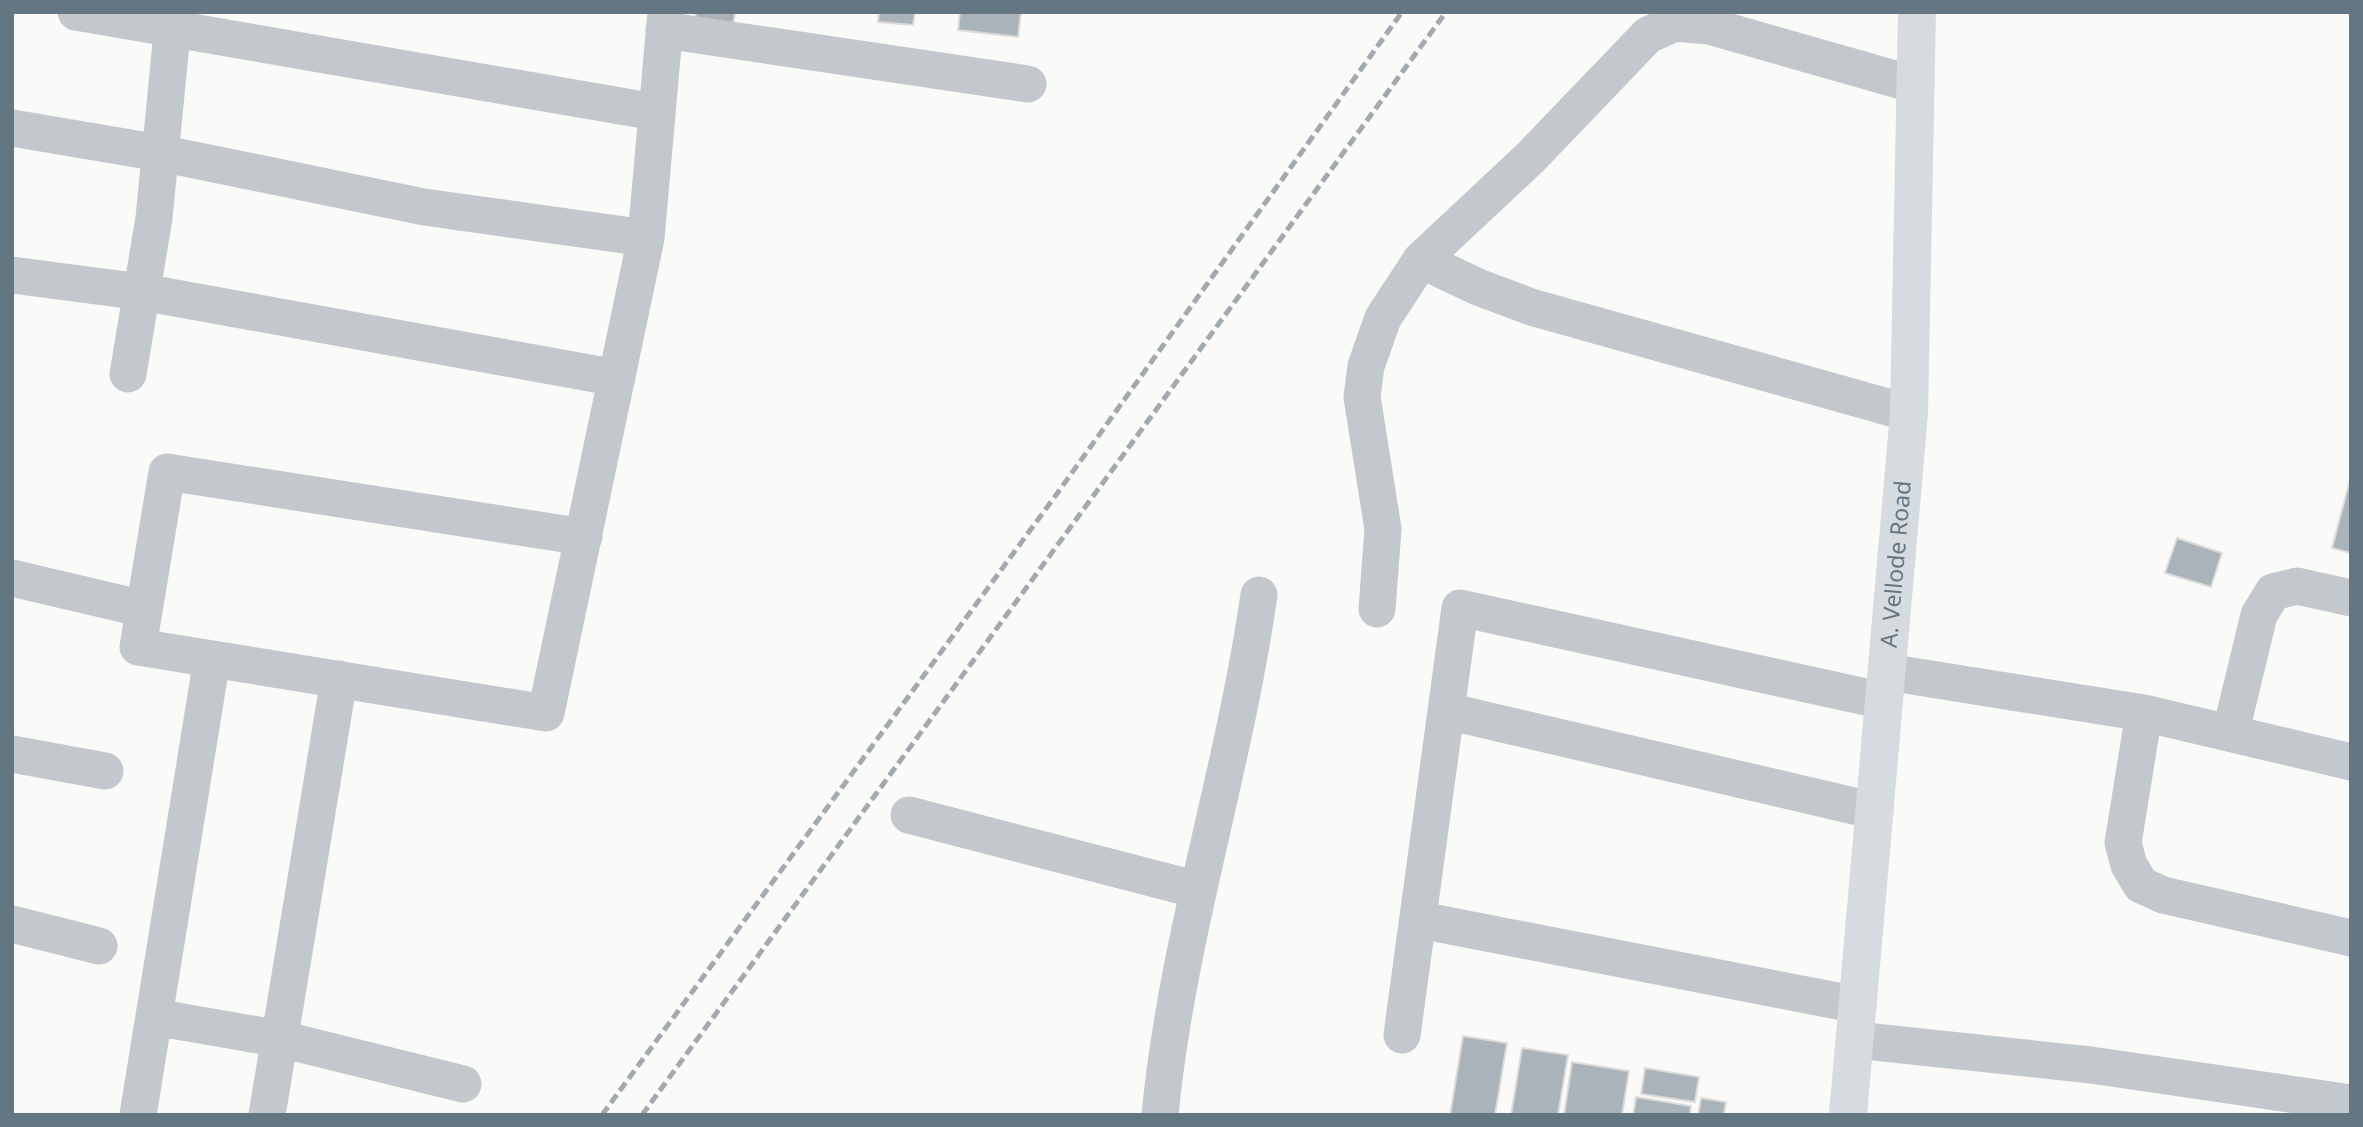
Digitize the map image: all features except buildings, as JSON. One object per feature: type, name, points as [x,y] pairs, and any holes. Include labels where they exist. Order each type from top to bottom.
[{"type":"main road","name":"A. Vellode Road","points":[[1848,1115],[1909,413],[1917,12]]},
{"type":"street","points":[[76,12],[173,22],[656,112]]},
{"type":"street","points":[[584,537],[167,472],[138,647],[546,713],[584,537],[646,238],[665,21],[1028,84]]},
{"type":"street","points":[[128,374],[155,218],[173,22]]},
{"type":"street","points":[[1377,608],[1383,529],[1362,397],[1366,366],[1383,318],[1421,260],[1531,157],[1648,35],[1675,23],[1709,26],[1916,85]]},
{"type":"street","points":[[12,128],[160,153],[424,207],[646,238]]},
{"type":"street","points":[[1421,260],[1478,287],[1531,307],[1909,413]]},
{"type":"street","points":[[12,275],[142,292],[617,378]]},
{"type":"street","points":[[12,578],[144,609]]},
{"type":"street","points":[[2231,732],[2259,615],[2273,592],[2297,586],[2351,598]]},
{"type":"street","points":[[1166,1114],[1185,944],[1235,732],[1259,595]]},
{"type":"street","points":[[1402,1035],[1420,920],[1460,608],[1885,687],[2144,713],[2351,762]]},
{"type":"street","points":[[138,1115],[212,659]]},
{"type":"street","points":[[267,1115],[339,679]]},
{"type":"street","points":[[1447,711],[1875,811]]},
{"type":"street","points":[[2144,713],[2123,843],[2129,865],[2141,885],[2163,895],[2351,938]]},
{"type":"street","points":[[12,754],[105,771]]},
{"type":"street","points":[[909,815],[1198,890]]},
{"type":"street","points":[[1420,920],[1856,1023],[2091,1065],[2351,1103]]},
{"type":"street","points":[[12,924],[99,946]]},
{"type":"street","points":[[154,1017],[281,1039],[463,1084]]},
{"type":"railway","points":[[602,1115],[1056,495],[1402,12]]},
{"type":"railway","points":[[642,1115],[1446,12]]}]
